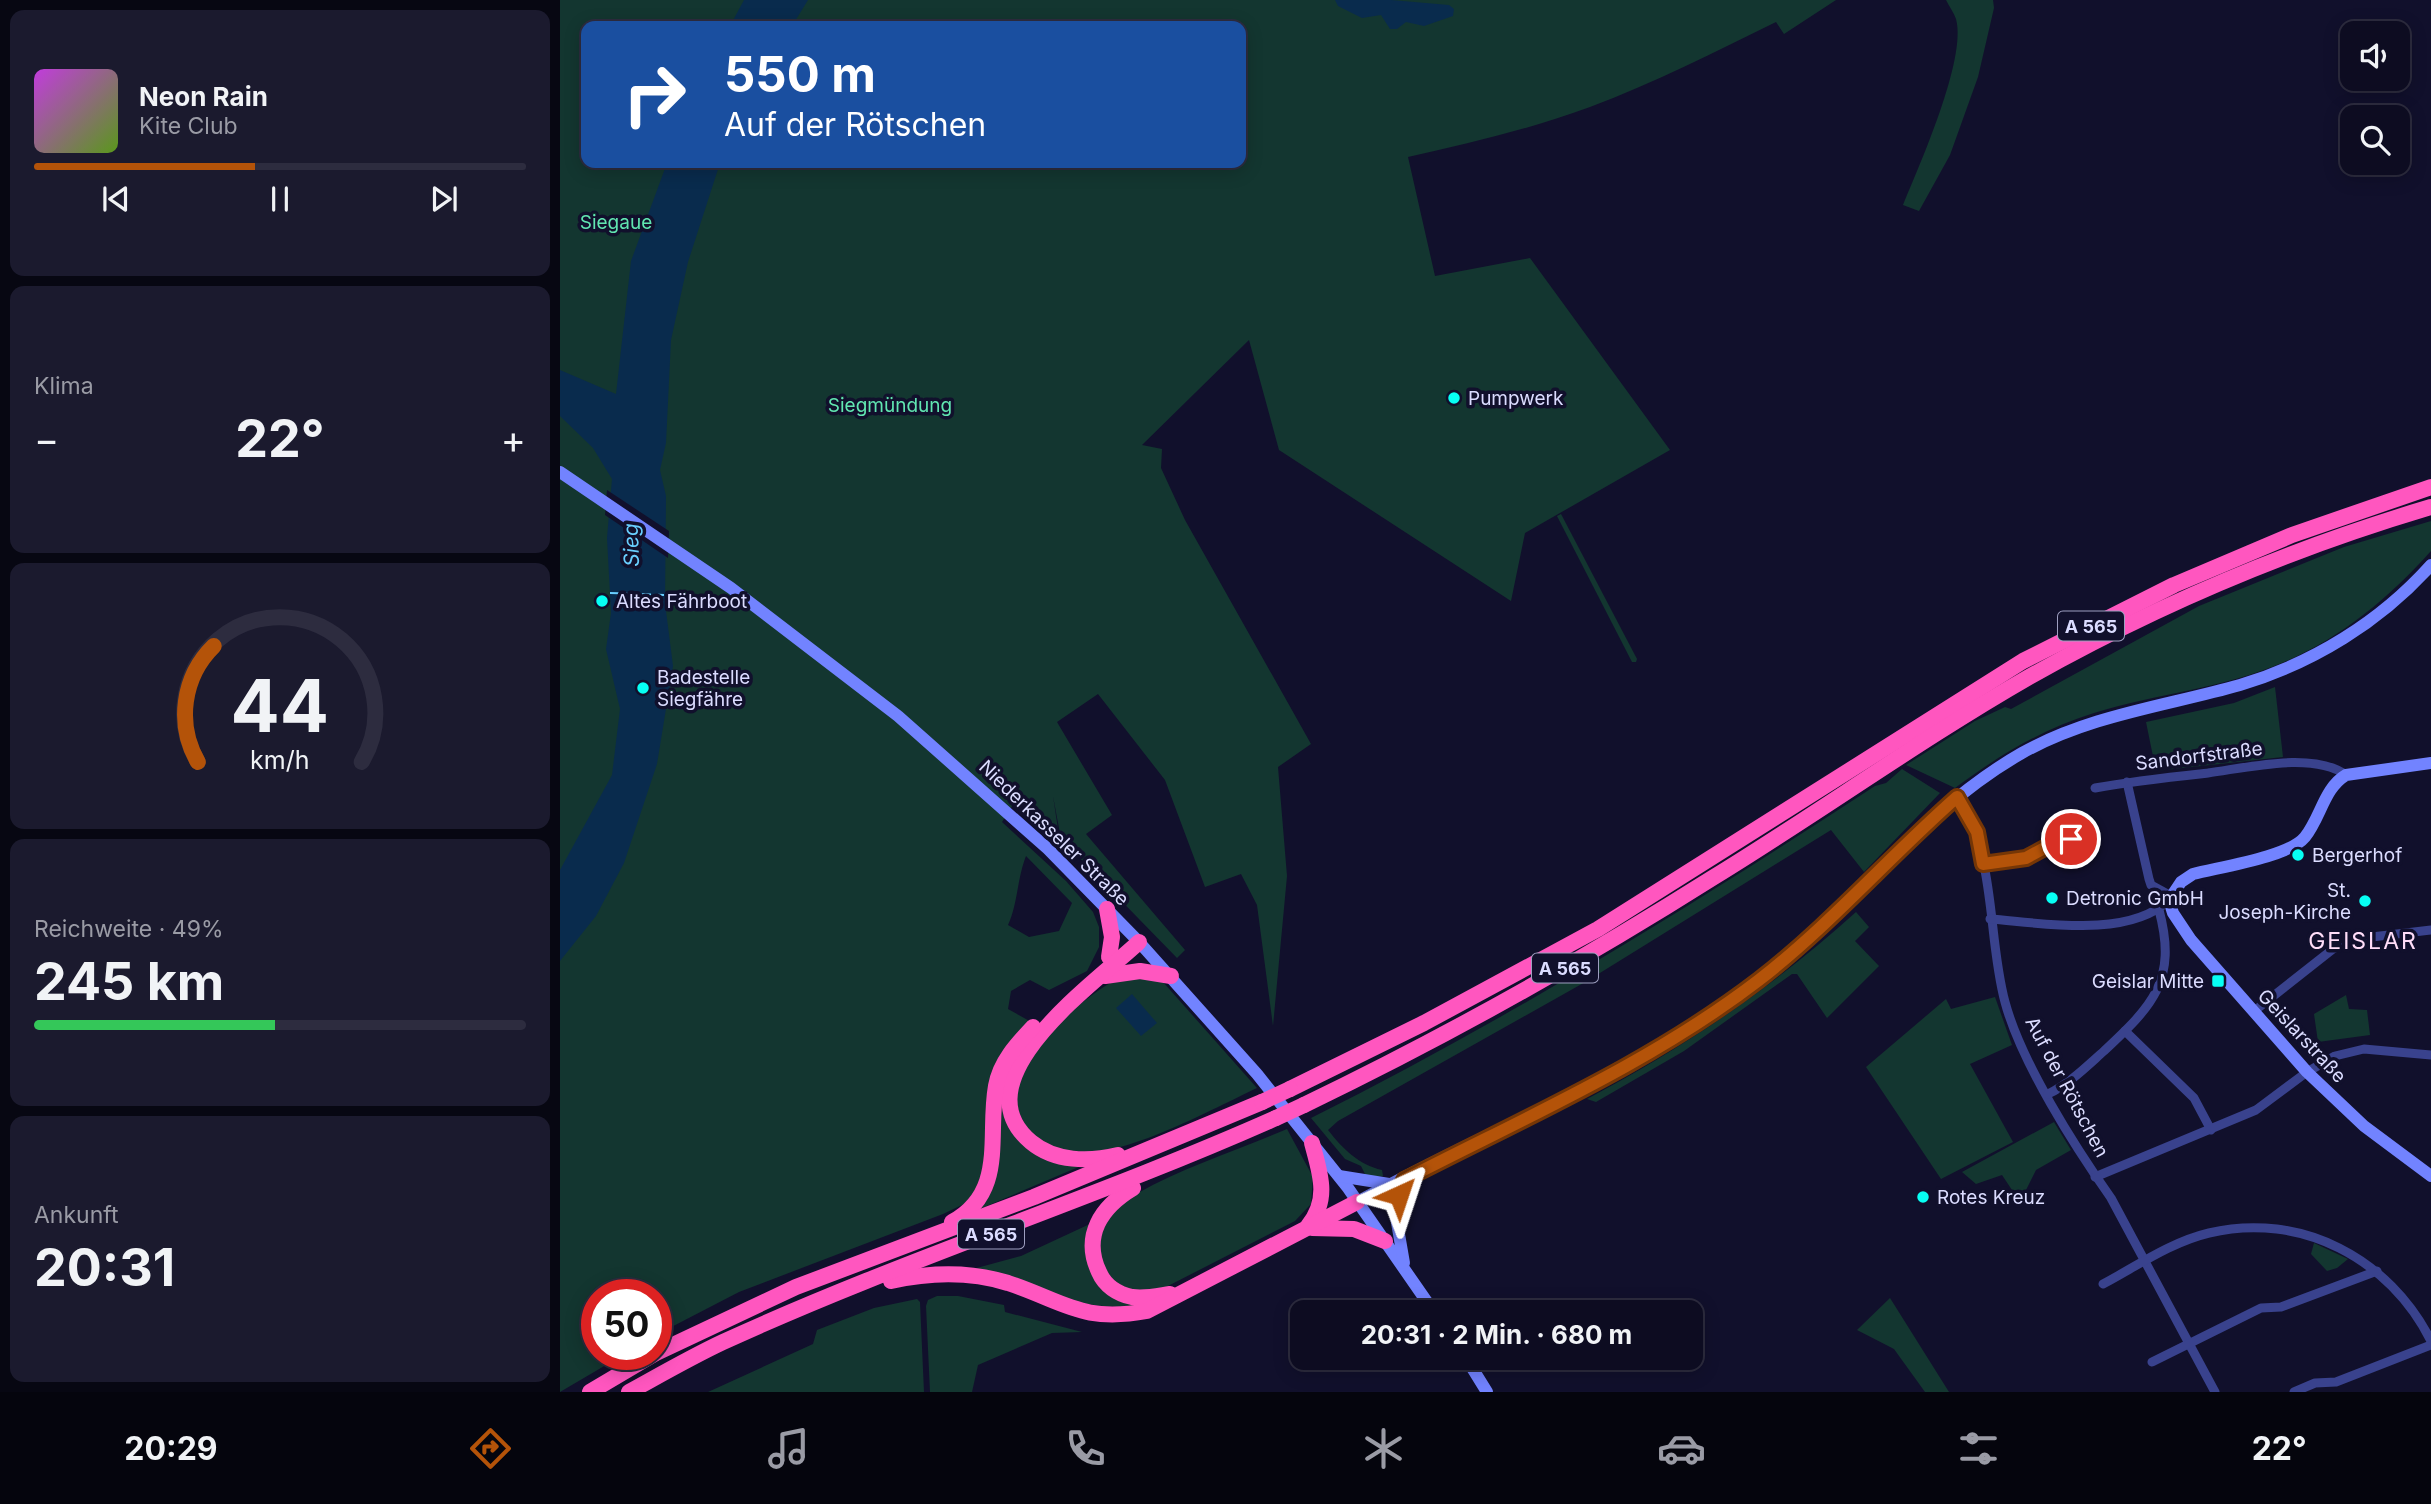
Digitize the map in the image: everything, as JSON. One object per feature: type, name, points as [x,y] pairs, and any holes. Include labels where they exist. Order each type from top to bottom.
[{"type":"highway","name":"A 565","points":[[672,1346],[796,1287],[1184,1137],[1290,1089],[1424,1023],[1598,929],[1777,819],[1929,718],[2036,655],[2198,575],[2292,535],[2431,487]]},
{"type":"highway","name":"A 565","points":[[629,1392],[721,1343],[815,1302],[1167,1166],[1412,1053],[1531,988],[1715,877],[2030,677],[2119,631],[2296,553],[2431,507]]},
{"type":"highway","points":[[1107,909],[1112,936],[1110,957]]},
{"type":"highway","points":[[911,1243],[962,1216],[975,1205],[986,1187],[992,1167],[996,1085],[1001,1068],[1015,1046],[1110,957],[1136,939]]},
{"type":"highway","points":[[1136,939],[1102,977],[1044,1028],[1024,1055],[1011,1087],[1013,1118],[1031,1142],[1050,1153],[1070,1159],[1098,1160],[1184,1137]]},
{"type":"highway","points":[[1102,977],[1140,971],[1171,976]]},
{"type":"highway","points":[[1306,1228],[1316,1216],[1322,1199],[1323,1183],[1311,1143]]},
{"type":"highway","points":[[1167,1166],[1116,1198],[1094,1230],[1091,1252],[1102,1280],[1120,1293],[1147,1298],[1179,1292]]},
{"type":"highway","points":[[815,1302],[907,1277],[950,1274],[979,1276],[1009,1284],[1090,1315],[1118,1317],[1147,1311],[1179,1292],[1357,1202]]},
{"type":"highway","points":[[1306,1228],[1354,1229],[1385,1241]]},
{"type":"highway","name":"A 565","points":[[590,1392],[628,1370]]},
{"type":"main road","name":"Niederkasseler Straße","points":[[560,472],[731,588],[898,716],[1017,819],[1171,976],[1257,1074],[1339,1176],[1426,1300]]},
{"type":"main road","points":[[1357,1202],[1615,1072],[1710,1015],[1803,944],[1957,797],[2022,753],[2064,733],[2111,717],[2239,685],[2283,670],[2324,650],[2367,624],[2431,565]]},
{"type":"main road","points":[[2170,898],[2181,882],[2193,874],[2292,848],[2311,829],[2335,781],[2346,775],[2431,763]]},
{"type":"main road","name":"Geislarstraße","points":[[2170,898],[2174,913],[2191,940],[2307,1072],[2364,1126],[2431,1177]]},
{"type":"main road","points":[[1339,1176],[1398,1182]]},
{"type":"main road","points":[[1398,1182],[1396,1228],[1407,1273]]},
{"type":"main road","points":[[1473,1370],[1487,1392]]},
{"type":"street","name":"Sandorfstraße","points":[[2095,788],[2220,771],[2248,764],[2330,765],[2346,775]]},
{"type":"street","points":[[1990,919],[2091,927],[2159,910],[2170,898],[2151,885],[2127,782]]},
{"type":"street","name":"Auf der Rötschen","points":[[1957,797],[1977,832],[2006,1006],[2017,1038],[2095,1177],[2111,1198],[2215,1392]]},
{"type":"street","points":[[1983,864],[2026,858],[2061,839],[2076,841]]},
{"type":"street","points":[[2048,1094],[2075,1076],[2125,1031],[2152,1002],[2160,985],[2164,945],[2159,910]]},
{"type":"street","points":[[2253,1012],[2333,949],[2355,939],[2431,930]]},
{"type":"street","points":[[2125,1031],[2194,1098],[2211,1130]]},
{"type":"street","points":[[2095,1177],[2256,1111],[2307,1072],[2335,1056],[2364,1049],[2431,1055]]},
{"type":"street","points":[[2103,1284],[2171,1247],[2207,1233],[2248,1227],[2286,1230],[2323,1240],[2377,1271],[2409,1303],[2431,1343],[2336,1382],[2315,1382],[2294,1392]]},
{"type":"street","points":[[2152,1362],[2261,1308],[2281,1307],[2377,1271]]},
{"type":"green space","name":"Siegmündung","points":[[560,0],[768,0],[756,21],[581,21],[581,168],[1246,168],[1246,21],[766,21],[779,0],[1836,0],[1784,34],[1776,22],[1707,56],[1590,107],[1523,129],[1408,157],[1435,276],[1530,258],[1670,450],[1525,533],[1511,601],[1279,450],[1249,340],[1142,445],[1162,449],[1161,468],[1185,520],[1311,744],[1278,767],[1287,876],[1273,1026],[1257,905],[1241,874],[1205,887],[1165,780],[1098,694],[1057,722],[1112,815],[1086,834],[1185,950],[1177,958],[1061,839],[1053,796],[1059,836],[1018,797],[1002,822],[1066,881],[1093,912],[1099,927],[1099,947],[1087,971],[1049,990],[1030,980],[1011,991],[1008,1009],[1033,1023],[1003,1057],[985,1167],[978,1189],[964,1204],[943,1214],[739,1292],[672,1327],[672,1279],[581,1279],[581,1370],[597,1370],[560,1392]],"holes":[[[1026,856],[1072,903],[1059,931],[1029,937],[1008,925]]]},
{"type":"green space","points":[[1946,0],[1993,0],[1994,8],[1978,77],[1950,155],[1919,211],[1903,205],[1940,112],[1955,59],[1958,37],[1956,19]]},
{"type":"green space","points":[[1561,514],[1637,659],[1636,662],[1632,662],[1557,516]]},
{"type":"green space","points":[[2431,521],[2431,551],[2399,584],[2345,628],[2284,662],[2237,679],[2118,706],[2056,727],[2021,744],[1955,788],[1906,765],[1975,721],[2005,707],[2011,709],[2199,606],[2344,547]]},
{"type":"green space","points":[[2275,687],[2283,757],[2156,771],[2146,722],[2234,703]]},
{"type":"green space","points":[[1902,769],[1940,793],[1864,872],[1831,830],[1587,981],[1338,1121],[1328,1130],[1352,1155],[1382,1170],[1383,1176],[1367,1178],[1361,1166],[1345,1159],[1311,1118],[1527,1002],[1737,875],[1875,786],[1886,783]]},
{"type":"green space","points":[[1856,912],[1869,927],[1855,941],[1879,966],[1827,1018],[1797,974],[1792,974],[1684,1051],[1596,1102],[1587,1099],[1659,1058],[1727,1014],[1793,966]]},
{"type":"green space","points":[[1126,976],[1163,982],[1257,1088],[1144,1140],[1097,1152],[1076,1153],[1059,1150],[1033,1134],[1023,1121],[1016,1092],[1018,1076],[1032,1050],[1057,1025],[1102,988]]},
{"type":"green space","points":[[2346,995],[2349,1009],[2367,1010],[2370,1035],[2318,1042],[2314,1014]]},
{"type":"green space","points":[[1995,997],[2012,1045],[1970,1064],[2013,1142],[1941,1179],[1866,1067],[1946,999],[1951,1009]]},
{"type":"green space","points":[[1004,1089],[1013,1123],[1025,1145],[1046,1159],[1081,1166],[975,1211]]},
{"type":"green space","points":[[2054,1122],[2071,1150],[2036,1170],[2020,1202],[2002,1175],[1976,1184],[1962,1172]]},
{"type":"green space","points":[[1287,1129],[1313,1177],[1311,1204],[1295,1221],[1164,1288],[1135,1290],[1110,1276],[1099,1253],[1100,1242],[1110,1219],[1127,1200],[1173,1175]]},
{"type":"green space","points":[[1092,1223],[1092,1269],[1141,1305],[1098,1306],[1077,1302],[973,1269],[1021,1256]]},
{"type":"green space","points":[[2314,1243],[2348,1259],[2337,1268],[2327,1271],[2311,1254]]},
{"type":"green space","points":[[937,1296],[958,1296],[1004,1305],[1005,1312],[1082,1332],[1052,1333],[978,1365],[972,1392],[930,1392],[926,1306],[928,1300]]},
{"type":"green space","points":[[1890,1298],[1949,1392],[1925,1392],[1894,1349],[1857,1330]]},
{"type":"green space","points":[[917,1299],[920,1302],[924,1392],[708,1392],[813,1344],[817,1330],[874,1308]]},
{"type":"water","points":[[744,0],[808,0],[795,21],[733,21]]},
{"type":"water","points":[[1335,0],[1391,0],[1449,5],[1454,9],[1453,16],[1424,26],[1406,22],[1397,29],[1390,29],[1381,15],[1362,18],[1338,6]]},
{"type":"water","name":"Sieg","points":[[665,168],[718,168],[688,262],[671,340],[666,443],[660,470],[666,496],[665,603],[673,666],[657,764],[624,863],[596,916],[560,961],[560,870],[612,775],[620,709],[606,649],[611,613],[607,538],[612,479],[593,448],[560,416],[560,370],[616,394],[631,261]]},
{"type":"water","points":[[1132,994],[1157,1023],[1141,1036],[1116,1008]]},
{"type":"pier","points":[[607,490],[669,531],[668,558],[605,515]]},
{"type":"ferry route","points":[[610,593],[664,595]]},
{"type":"place","name":"Pumpwerk","points":[[1454,398]]},
{"type":"place","name":"Altes Fährboot","points":[[602,601]]},
{"type":"place","name":"Badestelle Siegfähre","points":[[643,688]]},
{"type":"place","name":"Bergerhof","points":[[2298,855]]},
{"type":"place","name":"Detronic GmbH","points":[[2052,898]]},
{"type":"place","name":"St. Joseph-Kirche","points":[[2365,901]]},
{"type":"place","name":"Geislar Mitte","points":[[2218,981]]},
{"type":"place","name":"Rotes Kreuz","points":[[1923,1197]]},
{"type":"district","name":"GEISLAR","points":[[2363,941]]},
{"type":"route","points":[[1399,1195],[1404,1180],[1615,1072],[1710,1015],[1803,944],[1957,797],[1977,832],[1983,864],[2026,858],[2061,839],[2071,839]]},
{"type":"park label","name":"Siegaue","points":[[616,222]]}]
